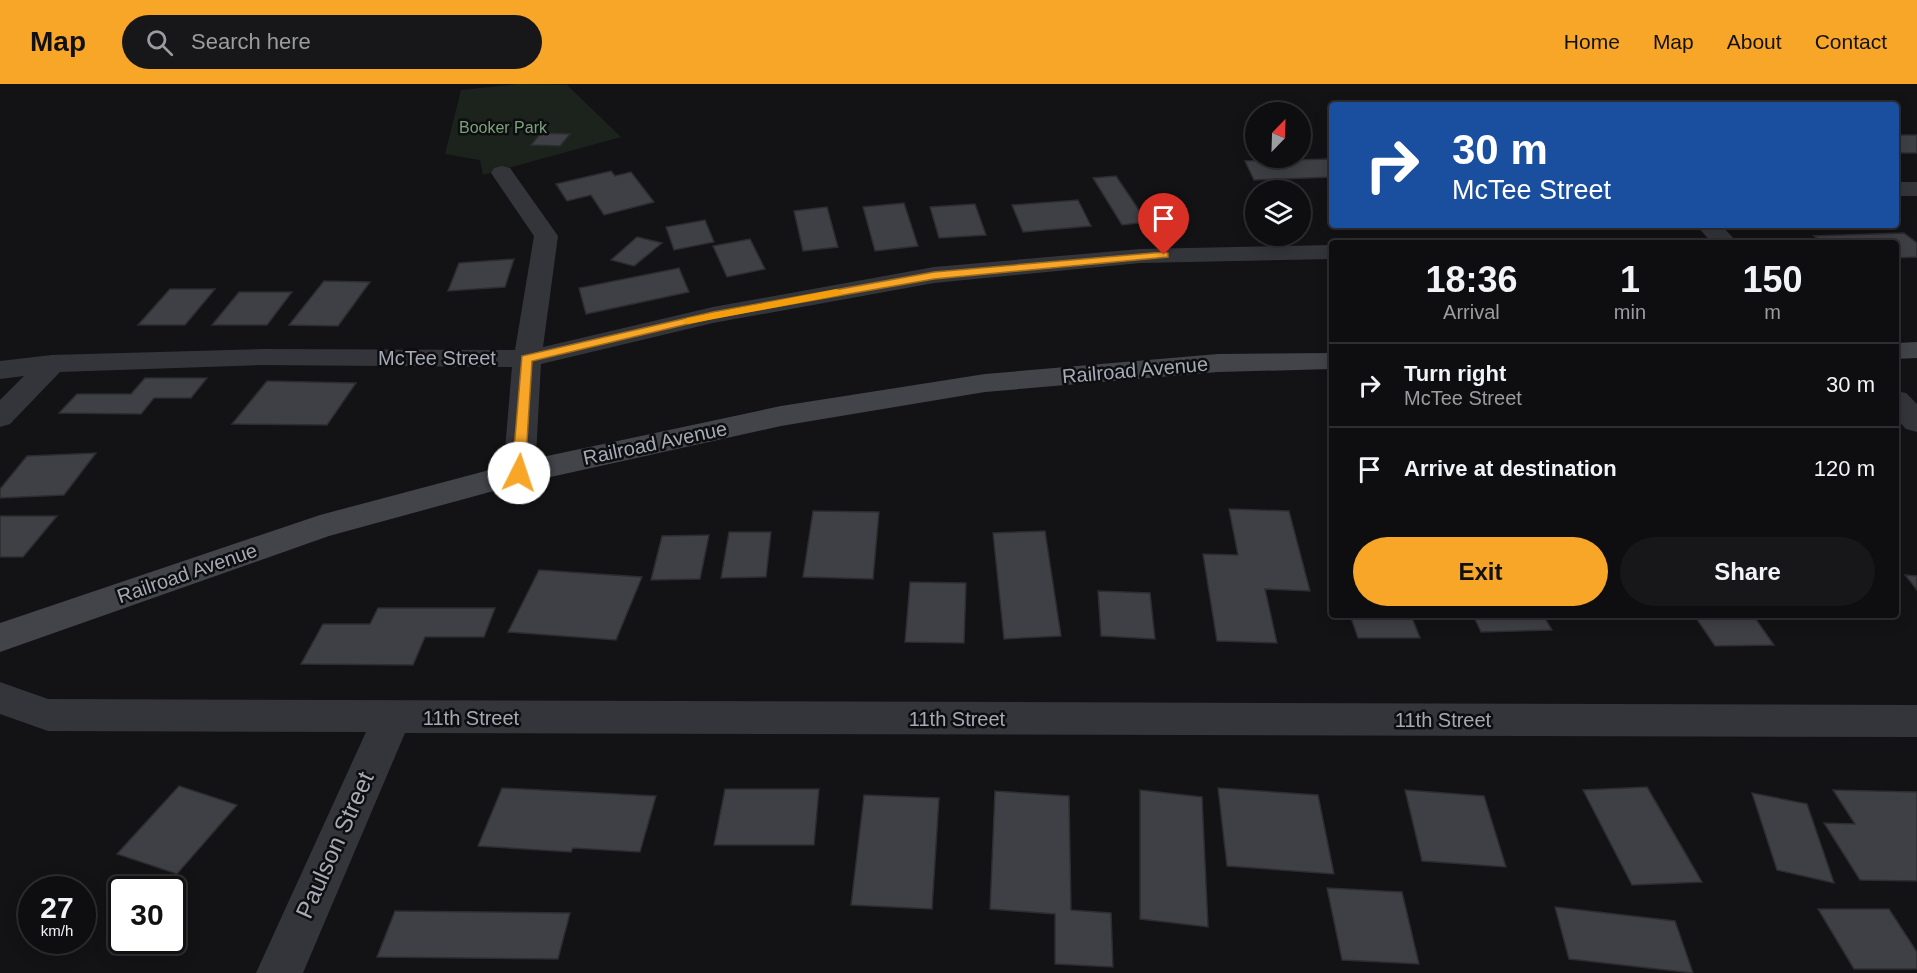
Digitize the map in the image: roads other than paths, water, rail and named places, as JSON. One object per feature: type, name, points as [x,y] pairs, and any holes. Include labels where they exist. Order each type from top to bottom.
[{"type":"street","points":[[502,173],[546,236],[526,359],[519,473]]},
{"type":"street","points":[[1899,189],[1917,189]]},
{"type":"street","points":[[1711,228],[1723,240]]},
{"type":"street","name":"McTee Street","points":[[0,370],[52,364],[263,357],[526,359],[713,315],[934,275],[1140,256],[1329,252]]},
{"type":"street","points":[[1899,351],[1917,350]]},
{"type":"street","name":"Railroad Avenue","points":[[0,638],[320,528],[519,473],[781,416],[986,383],[1218,363],[1329,361]]},
{"type":"street","points":[[0,417],[52,364]]},
{"type":"street","points":[[1899,403],[1917,422]]},
{"type":"street","name":"11th Street","points":[[0,698],[48,715],[392,718],[1917,721]]},
{"type":"street","name":"Paulson Street","points":[[279,973],[392,718]]},
{"type":"park label","name":"Booker Park","points":[[503,127]]}]
